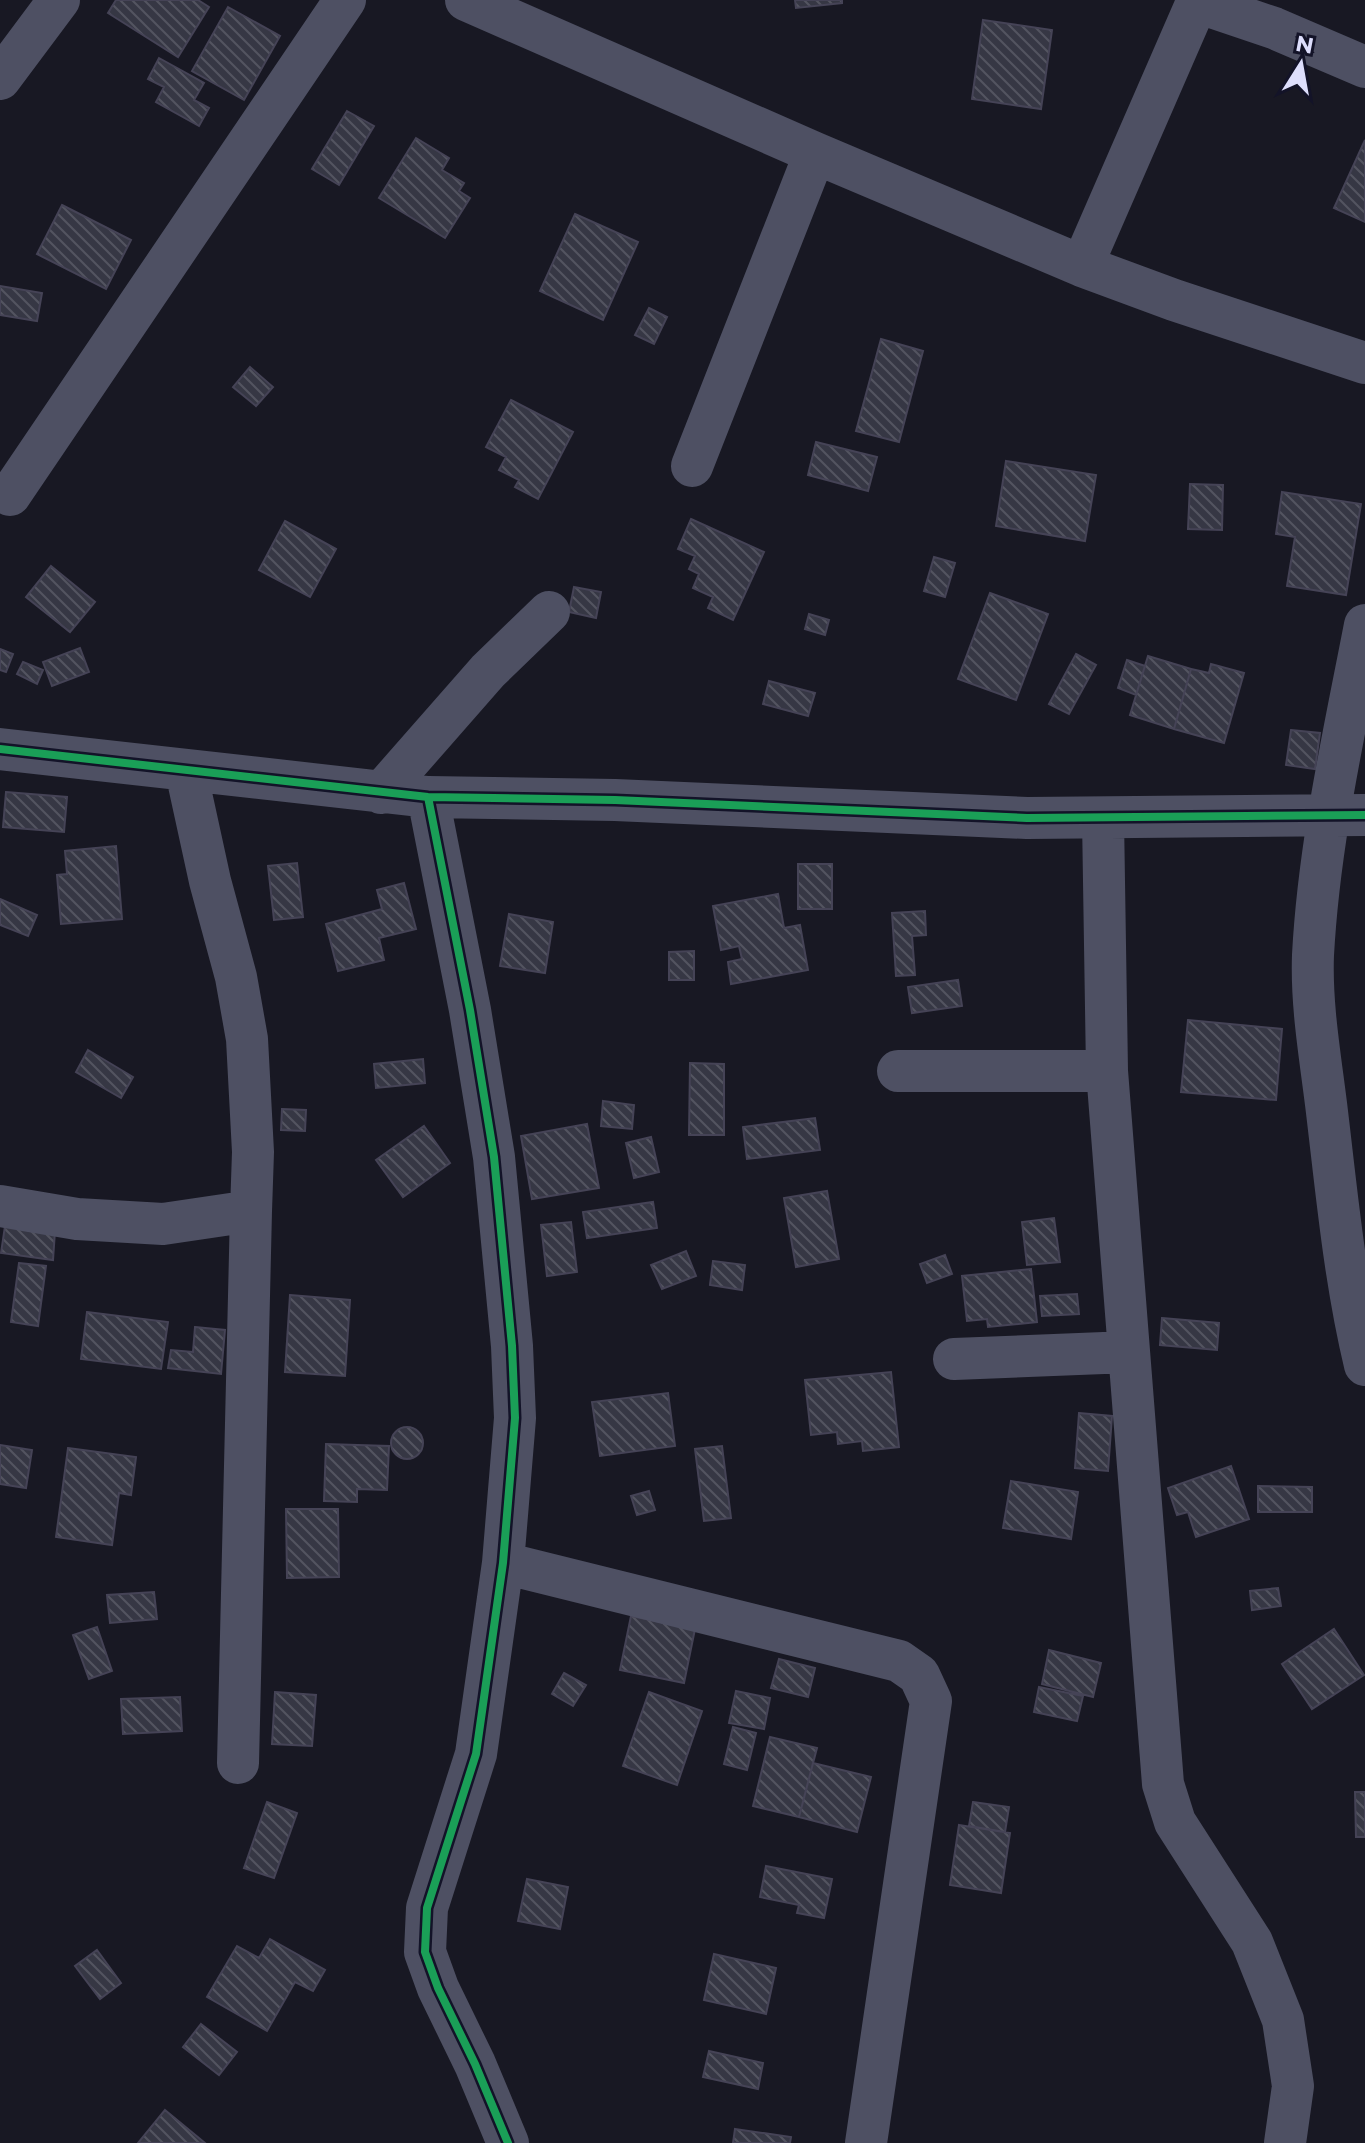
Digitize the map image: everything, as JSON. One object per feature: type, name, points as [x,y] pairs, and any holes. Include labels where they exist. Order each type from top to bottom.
[{"type":"street","points":[[0,79],[59,0]]},
{"type":"street","points":[[3,498],[345,0]]},
{"type":"street","points":[[466,0],[1082,266],[1365,363]]},
{"type":"street","points":[[1082,266],[1197,1],[1274,28],[1365,67]]},
{"type":"street","points":[[692,466],[815,153]]},
{"type":"street","points":[[381,793],[488,671],[549,612]]},
{"type":"street","points":[[1365,625],[1346,816],[1313,956],[1315,1004],[1335,1180],[1356,1328],[1365,1365]]},
{"type":"street","points":[[0,749],[428,797],[615,800],[1027,818],[1346,816]]},
{"type":"street","points":[[186,771],[210,881],[236,977],[247,1039],[253,1152],[238,1763]]},
{"type":"street","points":[[428,797],[470,1010],[494,1157],[512,1346],[515,1418],[503,1563],[476,1754],[427,1908],[425,1952],[438,1988],[475,2064],[508,2143]]},
{"type":"street","points":[[1103,818],[1107,1071],[1163,1784],[1175,1822],[1252,1942],[1283,2020],[1293,2086],[1285,2143]]},
{"type":"street","points":[[898,1071],[1107,1071]]},
{"type":"street","points":[[0,1206],[77,1219],[163,1224],[251,1211]]},
{"type":"street","points":[[954,1359],[1129,1352]]},
{"type":"street","points":[[503,1563],[899,1661],[919,1675],[931,1701],[866,2143]]},
{"type":"building","points":[[116,0],[198,0],[209,7],[178,57],[108,13]]},
{"type":"building","points":[[795,0],[842,0],[842,3],[796,8]]},
{"type":"building","points":[[228,7],[280,36],[244,100],[192,71]]},
{"type":"building","points":[[983,20],[1052,30],[1041,109],[972,99]]},
{"type":"building","points":[[159,58],[204,83],[194,100],[209,108],[199,126],[156,102],[164,87],[148,79]]},
{"type":"building","points":[[347,111],[374,126],[339,185],[312,169]]},
{"type":"building","points":[[416,138],[449,158],[442,170],[464,183],[459,191],[470,198],[445,238],[379,198]]},
{"type":"building","points":[[1365,140],[1365,222],[1334,208]]},
{"type":"building","points":[[62,205],[131,240],[106,289],[37,254]]},
{"type":"building","points":[[575,214],[638,242],[603,320],[540,291]]},
{"type":"building","points":[[0,286],[42,293],[37,321],[0,315]]},
{"type":"building","points":[[649,308],[667,317],[654,344],[635,335]]},
{"type":"building","points":[[881,339],[923,351],[899,442],[856,431]]},
{"type":"building","points":[[250,367],[273,387],[256,406],[233,387]]},
{"type":"building","points":[[511,400],[573,432],[538,499],[515,487],[519,480],[499,470],[506,457],[486,447]]},
{"type":"building","points":[[816,442],[877,457],[868,491],[808,475]]},
{"type":"building","points":[[1006,461],[1096,475],[1085,541],[996,526]]},
{"type":"building","points":[[1190,484],[1223,485],[1222,530],[1188,529]]},
{"type":"building","points":[[1282,492],[1361,504],[1346,595],[1287,586],[1295,537],[1276,534]]},
{"type":"building","points":[[691,519],[764,552],[733,620],[708,608],[713,597],[693,588],[699,574],[689,569],[695,556],[678,549]]},
{"type":"building","points":[[285,521],[336,549],[310,597],[259,570]]},
{"type":"building","points":[[934,557],[955,563],[945,597],[924,591]]},
{"type":"building","points":[[51,566],[95,602],[70,632],[26,597]]},
{"type":"building","points":[[574,587],[601,592],[596,618],[569,612]]},
{"type":"building","points":[[990,593],[1048,614],[1016,700],[958,679]]},
{"type":"building","points":[[809,614],[829,620],[825,635],[805,629]]},
{"type":"building","points":[[80,648],[89,672],[52,686],[43,662]]},
{"type":"building","points":[[0,649],[13,654],[6,672],[0,670]]},
{"type":"building","points":[[1076,654],[1096,665],[1069,714],[1049,704]]},
{"type":"building","points":[[1148,656],[1191,669],[1174,729],[1130,715]]},
{"type":"building","points":[[1127,660],[1145,666],[1136,695],[1118,688]]},
{"type":"building","points":[[23,662],[43,670],[37,684],[17,674]]},
{"type":"building","points":[[1211,664],[1244,673],[1224,743],[1174,729],[1191,669],[1209,673]]},
{"type":"building","points":[[769,681],[815,693],[808,716],[763,704]]},
{"type":"building","points":[[1291,730],[1320,733],[1315,769],[1286,765]]},
{"type":"building","points":[[6,792],[67,797],[64,832],[3,827]]},
{"type":"building","points":[[116,846],[122,919],[61,924],[57,875],[67,874],[65,851]]},
{"type":"building","points":[[297,863],[303,917],[274,920],[268,866]]},
{"type":"building","points":[[798,864],[832,864],[832,909],[798,909]]},
{"type":"building","points":[[404,883],[416,929],[379,938],[384,960],[338,971],[326,924],[382,909],[377,890]]},
{"type":"building","points":[[778,894],[784,928],[800,925],[808,970],[731,984],[728,962],[742,959],[739,946],[721,950],[713,906]]},
{"type":"building","points":[[0,899],[37,915],[28,936],[0,925]]},
{"type":"building","points":[[925,911],[926,935],[912,936],[915,975],[896,976],[892,913]]},
{"type":"building","points":[[509,914],[553,922],[545,973],[500,966]]},
{"type":"building","points":[[694,951],[694,980],[669,980],[669,952]]},
{"type":"building","points":[[958,980],[962,1006],[912,1013],[908,987]]},
{"type":"building","points":[[1188,1020],[1282,1029],[1276,1100],[1181,1092]]},
{"type":"building","points":[[88,1050],[133,1077],[121,1098],[76,1072]]},
{"type":"building","points":[[423,1059],[425,1083],[376,1088],[374,1064]]},
{"type":"building","points":[[690,1063],[724,1064],[724,1135],[689,1135]]},
{"type":"building","points":[[603,1101],[634,1105],[632,1129],[601,1126]]},
{"type":"building","points":[[282,1109],[306,1110],[305,1131],[281,1130]]},
{"type":"building","points":[[815,1118],[820,1150],[747,1159],[743,1127]]},
{"type":"building","points":[[587,1124],[599,1188],[532,1199],[521,1136]]},
{"type":"building","points":[[424,1126],[450,1163],[403,1197],[376,1160]]},
{"type":"building","points":[[651,1137],[659,1172],[634,1178],[626,1143]]},
{"type":"building","points":[[827,1191],[839,1259],[796,1267],[784,1198]]},
{"type":"building","points":[[653,1202],[657,1228],[587,1238],[583,1212]]},
{"type":"building","points":[[1054,1218],[1060,1262],[1027,1265],[1022,1222]]},
{"type":"building","points":[[571,1222],[577,1272],[547,1276],[541,1225]]},
{"type":"building","points":[[5,1226],[55,1231],[53,1260],[1,1253]]},
{"type":"building","points":[[686,1251],[696,1276],[662,1289],[651,1265]]},
{"type":"building","points":[[945,1255],[952,1274],[927,1283],[920,1264]]},
{"type":"building","points":[[713,1261],[745,1265],[742,1290],[710,1285]]},
{"type":"building","points":[[19,1263],[46,1266],[38,1326],[11,1322]]},
{"type":"building","points":[[1031,1269],[1037,1322],[988,1327],[987,1319],[967,1321],[962,1276]]},
{"type":"building","points":[[1077,1294],[1079,1314],[1042,1316],[1040,1296]]},
{"type":"building","points":[[290,1295],[350,1300],[345,1376],[285,1372]]},
{"type":"building","points":[[87,1312],[168,1322],[161,1369],[81,1359]]},
{"type":"building","points":[[1162,1318],[1219,1323],[1217,1350],[1160,1345]]},
{"type":"building","points":[[195,1327],[225,1330],[221,1374],[168,1368],[171,1350],[193,1352]]},
{"type":"building","points":[[891,1372],[899,1447],[863,1451],[862,1441],[838,1444],[837,1432],[811,1435],[805,1380]]},
{"type":"building","points":[[668,1393],[675,1446],[600,1456],[592,1402]]},
{"type":"building","points":[[1079,1413],[1112,1416],[1108,1471],[1075,1468]]},
{"type":"building","points":[[407,1427],[418,1432],[423,1443],[418,1454],[407,1459],[396,1454],[391,1443],[396,1432]]},
{"type":"building","points":[[326,1444],[389,1446],[387,1490],[357,1489],[357,1502],[324,1501]]},
{"type":"building","points":[[0,1445],[32,1450],[26,1488],[0,1484]]},
{"type":"building","points":[[722,1446],[731,1518],[704,1521],[695,1449]]},
{"type":"building","points":[[68,1448],[136,1457],[131,1495],[119,1493],[112,1545],[56,1537]]},
{"type":"building","points":[[1231,1466],[1249,1519],[1196,1537],[1188,1512],[1177,1515],[1168,1488]]},
{"type":"building","points":[[1011,1481],[1078,1492],[1071,1539],[1003,1528]]},
{"type":"building","points":[[1258,1486],[1312,1487],[1312,1512],[1258,1512]]},
{"type":"building","points":[[649,1491],[655,1510],[637,1515],[631,1496]]},
{"type":"building","points":[[286,1509],[338,1509],[339,1577],[287,1578]]},
{"type":"building","points":[[1278,1588],[1281,1606],[1252,1610],[1250,1591]]},
{"type":"building","points":[[154,1592],[157,1619],[110,1623],[107,1595]]},
{"type":"building","points":[[631,1616],[695,1629],[684,1683],[620,1670]]},
{"type":"building","points":[[97,1627],[112,1671],[89,1679],[73,1635]]},
{"type":"building","points":[[1334,1629],[1364,1675],[1312,1709],[1282,1664]]},
{"type":"building","points":[[1049,1650],[1101,1663],[1093,1697],[1042,1684]]},
{"type":"building","points":[[779,1659],[815,1668],[808,1697],[771,1688]]},
{"type":"building","points":[[564,1673],[586,1685],[573,1706],[552,1694]]},
{"type":"building","points":[[1039,1687],[1083,1696],[1077,1721],[1034,1712]]},
{"type":"building","points":[[736,1691],[770,1698],[764,1729],[729,1723]]},
{"type":"building","points":[[275,1692],[316,1695],[312,1746],[272,1744]]},
{"type":"building","points":[[649,1692],[702,1711],[677,1785],[623,1766]]},
{"type":"building","points":[[180,1697],[182,1731],[123,1734],[121,1699]]},
{"type":"building","points":[[733,1727],[756,1733],[747,1770],[724,1764]]},
{"type":"building","points":[[770,1737],[817,1748],[799,1817],[753,1806]]},
{"type":"building","points":[[813,1763],[871,1777],[857,1832],[799,1817]]},
{"type":"building","points":[[1355,1792],[1365,1792],[1365,1837],[1356,1837]]},
{"type":"building","points":[[267,1802],[297,1813],[274,1878],[244,1868]]},
{"type":"building","points":[[973,1802],[1009,1807],[1005,1832],[969,1826]]},
{"type":"building","points":[[959,1825],[1010,1833],[1001,1893],[950,1885]]},
{"type":"building","points":[[766,1866],[832,1879],[824,1918],[797,1913],[799,1905],[760,1897]]},
{"type":"building","points":[[527,1879],[568,1887],[560,1929],[518,1921]]},
{"type":"building","points":[[270,1939],[325,1970],[313,1991],[295,1982],[267,2031],[207,1997],[237,1946],[259,1958]]},
{"type":"building","points":[[97,1950],[121,1983],[100,1999],[75,1966]]},
{"type":"building","points":[[714,1954],[776,1968],[766,2014],[704,2000]]},
{"type":"building","points":[[201,2024],[237,2052],[219,2075],[183,2047]]},
{"type":"building","points":[[709,2051],[763,2063],[758,2089],[703,2077]]},
{"type":"building","points":[[165,2110],[205,2143],[138,2143]]},
{"type":"building","points":[[735,2129],[791,2137],[790,2143],[733,2143]]},
{"type":"cycle path","points":[[0,749],[428,797],[615,800],[1027,818],[1365,815]]},
{"type":"cycle path","points":[[428,797],[470,1010],[494,1157],[512,1346],[515,1418],[503,1563],[476,1754],[427,1908],[425,1952],[438,1988],[475,2064],[508,2143]]}]
